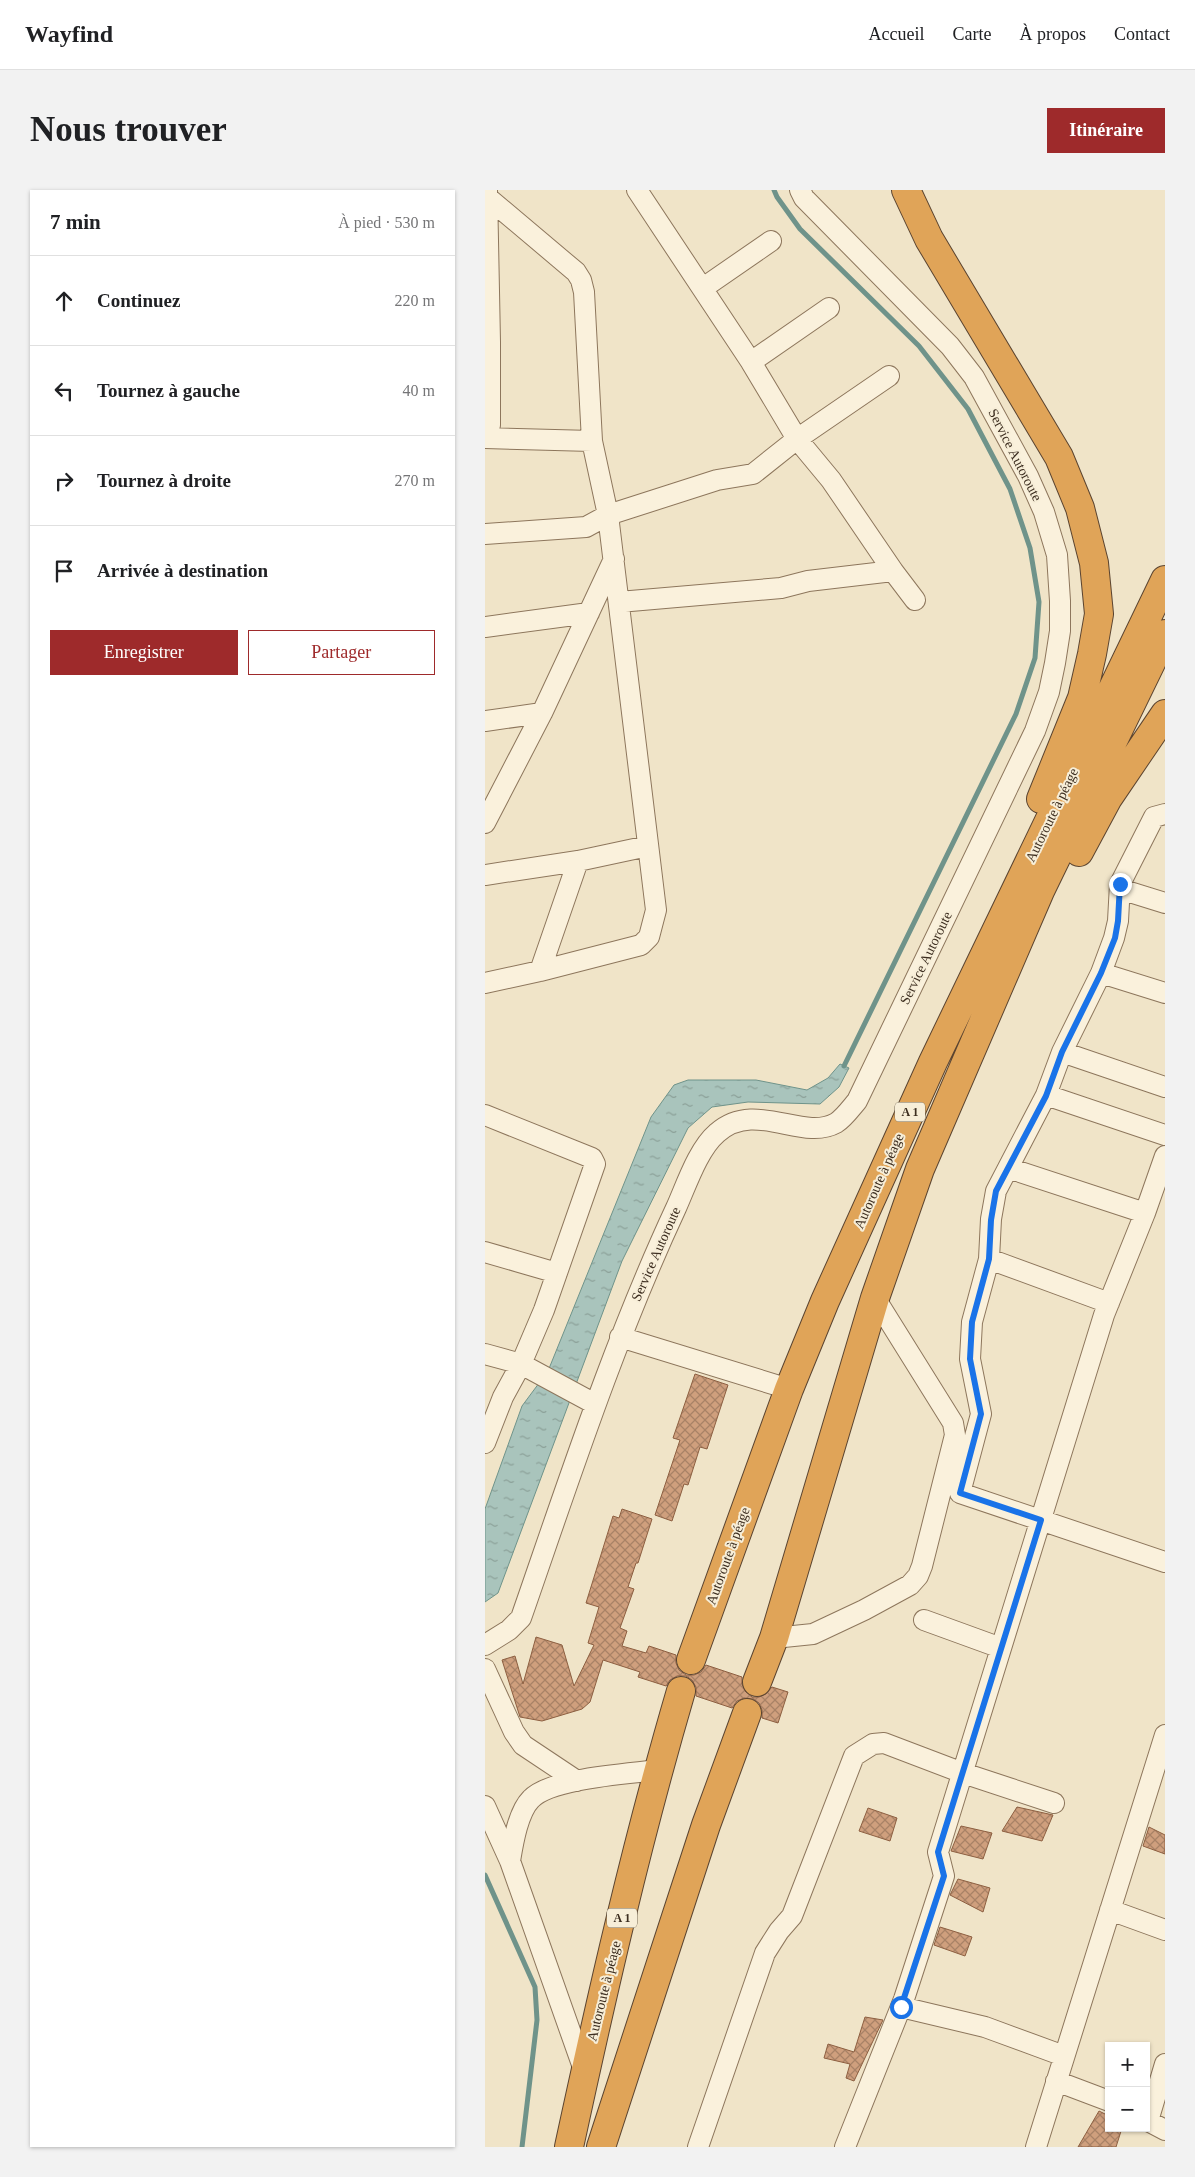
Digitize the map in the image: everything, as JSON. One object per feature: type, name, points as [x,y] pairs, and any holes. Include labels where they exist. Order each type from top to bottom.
[{"type":"highway","points":[[906,190],[929,239],[1059,457],[1080,508],[1094,563],[1099,614],[1093,654],[1082,698],[933,1062]]},
{"type":"highway","name":"Autoroute à péage","points":[[691,1660],[789,1389],[825,1301],[933,1062],[1165,580]]},
{"type":"highway","name":"A 1","points":[[757,1682],[773,1638],[875,1298],[920,1170],[1040,890],[1165,634]]},
{"type":"highway","points":[[971,1051],[1108,798],[1165,714]]},
{"type":"highway","name":"Autoroute à péage","points":[[569,2147],[658,1770],[681,1691]]},
{"type":"highway","points":[[601,2147],[706,1825],[747,1713]]},
{"type":"street","points":[[637,190],[751,362],[797,439],[831,480],[915,600]]},
{"type":"street","name":"Service Autoroute","points":[[485,1645],[509,1630],[521,1618],[620,1337],[653,1256],[706,1144],[716,1133],[733,1122],[749,1120],[825,1127],[838,1122],[857,1101],[1035,731],[1049,692],[1058,647],[1060,623],[1057,555],[1044,512],[1028,476],[974,377],[944,340],[804,198],[799,190]]},
{"type":"street","points":[[487,194],[490,425],[485,438],[591,441]]},
{"type":"street","points":[[485,983],[541,972],[641,945],[649,937],[656,910],[608,515],[591,441],[584,292],[581,280],[575,272],[487,194]]},
{"type":"street","points":[[703,288],[771,241]]},
{"type":"street","points":[[751,362],[829,308]]},
{"type":"street","points":[[485,534],[586,527],[608,515],[717,480],[753,474],[797,439],[889,376]]},
{"type":"street","points":[[485,823],[542,713],[614,559]]},
{"type":"street","points":[[619,602],[781,588],[807,581],[893,571]]},
{"type":"street","points":[[485,627],[589,613]]},
{"type":"street","points":[[485,721],[542,713]]},
{"type":"street","points":[[1165,814],[1154,817],[1120,884],[1115,938],[1101,973],[1062,1052],[1046,1096],[996,1191],[991,1220],[989,1259],[972,1322],[970,1359],[981,1414],[960,1493],[1165,1562]]},
{"type":"street","points":[[485,875],[578,861],[648,846]]},
{"type":"street","points":[[541,972],[578,861]]},
{"type":"street","points":[[1120,889],[1165,903]]},
{"type":"street","points":[[1101,973],[1165,994]]},
{"type":"street","points":[[1062,1052],[1165,1087]]},
{"type":"street","points":[[1046,1096],[1165,1136]]},
{"type":"street","points":[[485,1115],[595,1160],[544,1310],[529,1369],[503,1396],[485,1443]]},
{"type":"street","points":[[845,2147],[901,2007],[944,1876],[938,1852],[1109,1303],[1145,1213],[1165,1156]]},
{"type":"street","points":[[1008,1168],[1145,1213]]},
{"type":"street","points":[[485,1252],[557,1273]]},
{"type":"street","points":[[989,1259],[1109,1303]]},
{"type":"street","points":[[773,1638],[813,1634],[864,1610],[910,1585],[918,1576],[922,1566],[955,1435],[953,1423],[875,1298]]},
{"type":"street","points":[[620,1337],[789,1389]]},
{"type":"street","points":[[485,1354],[529,1369],[595,1404]]},
{"type":"street","points":[[923,1620],[1001,1648]]},
{"type":"street","points":[[485,1668],[514,1732],[523,1745],[577,1781]]},
{"type":"street","points":[[1036,2147],[1165,1735]]},
{"type":"street","points":[[698,2147],[765,1953],[779,1931],[792,1916],[855,1756],[873,1744],[884,1743],[963,1773],[1055,1803]]},
{"type":"street","points":[[510,1861],[519,1823],[529,1800],[541,1791],[577,1781],[658,1770]]},
{"type":"street","points":[[485,1806],[510,1861],[585,2073]]},
{"type":"street","points":[[1110,1910],[1165,1930]]},
{"type":"street","points":[[901,2007],[985,2027],[1064,2056]]},
{"type":"street","points":[[1153,2123],[1165,2064]]},
{"type":"street","points":[[1056,2081],[1105,2099]]},
{"type":"water","points":[[840,1064],[849,1068],[839,1087],[820,1104],[748,1102],[712,1107],[688,1128],[622,1261],[498,1593],[485,1602],[485,1509],[522,1406],[548,1371],[651,1117],[674,1085],[688,1080],[756,1080],[807,1090],[828,1078]]},
{"type":"building","points":[[695,1374],[728,1385],[707,1449],[700,1447],[688,1485],[684,1484],[672,1521],[655,1515],[680,1440],[673,1438]]},
{"type":"building","points":[[622,1509],[652,1519],[628,1587],[634,1589],[620,1628],[627,1631],[622,1646],[646,1653],[649,1646],[676,1655],[676,1663],[679,1670],[686,1675],[694,1675],[701,1672],[706,1665],[742,1677],[745,1691],[752,1697],[766,1694],[772,1687],[788,1692],[778,1723],[762,1718],[762,1710],[759,1703],[753,1699],[744,1698],[737,1701],[732,1708],[696,1696],[696,1687],[692,1680],[686,1676],[677,1676],[670,1680],[666,1686],[638,1677],[640,1672],[603,1660],[590,1702],[582,1709],[542,1721],[520,1717],[502,1660],[515,1656],[523,1684],[536,1637],[562,1645],[574,1686],[594,1645],[588,1643],[599,1607],[586,1603],[613,1516],[619,1518]]},
{"type":"building","points":[[1017,1807],[1053,1815],[1042,1841],[1002,1831]]},
{"type":"building","points":[[868,1808],[897,1818],[890,1841],[859,1831]]},
{"type":"building","points":[[961,1826],[992,1833],[983,1859],[951,1851]]},
{"type":"building","points":[[1149,1827],[1165,1835],[1165,1854],[1143,1846]]},
{"type":"building","points":[[958,1879],[990,1888],[983,1912],[950,1895]]},
{"type":"building","points":[[940,1927],[972,1937],[965,1956],[934,1945]]},
{"type":"building","points":[[865,2017],[883,2020],[854,2081],[846,2078],[850,2064],[824,2058],[828,2044],[854,2052]]},
{"type":"building","points":[[1099,2111],[1105,2114],[1105,2132],[1121,2132],[1116,2147],[1078,2147]]},
{"type":"waterway","points":[[774,190],[800,229],[919,346],[968,409],[1010,489],[1030,548],[1039,602],[1035,658],[1016,714],[844,1066]]},
{"type":"waterway","points":[[485,1875],[535,1987],[537,2020],[522,2147]]},
{"type":"route","points":[[901,2007],[944,1876],[938,1852],[1041,1520],[960,1493],[981,1414],[970,1359],[972,1322],[989,1259],[991,1220],[996,1191],[1046,1096],[1062,1052],[1101,973],[1115,938],[1120,884]]}]
